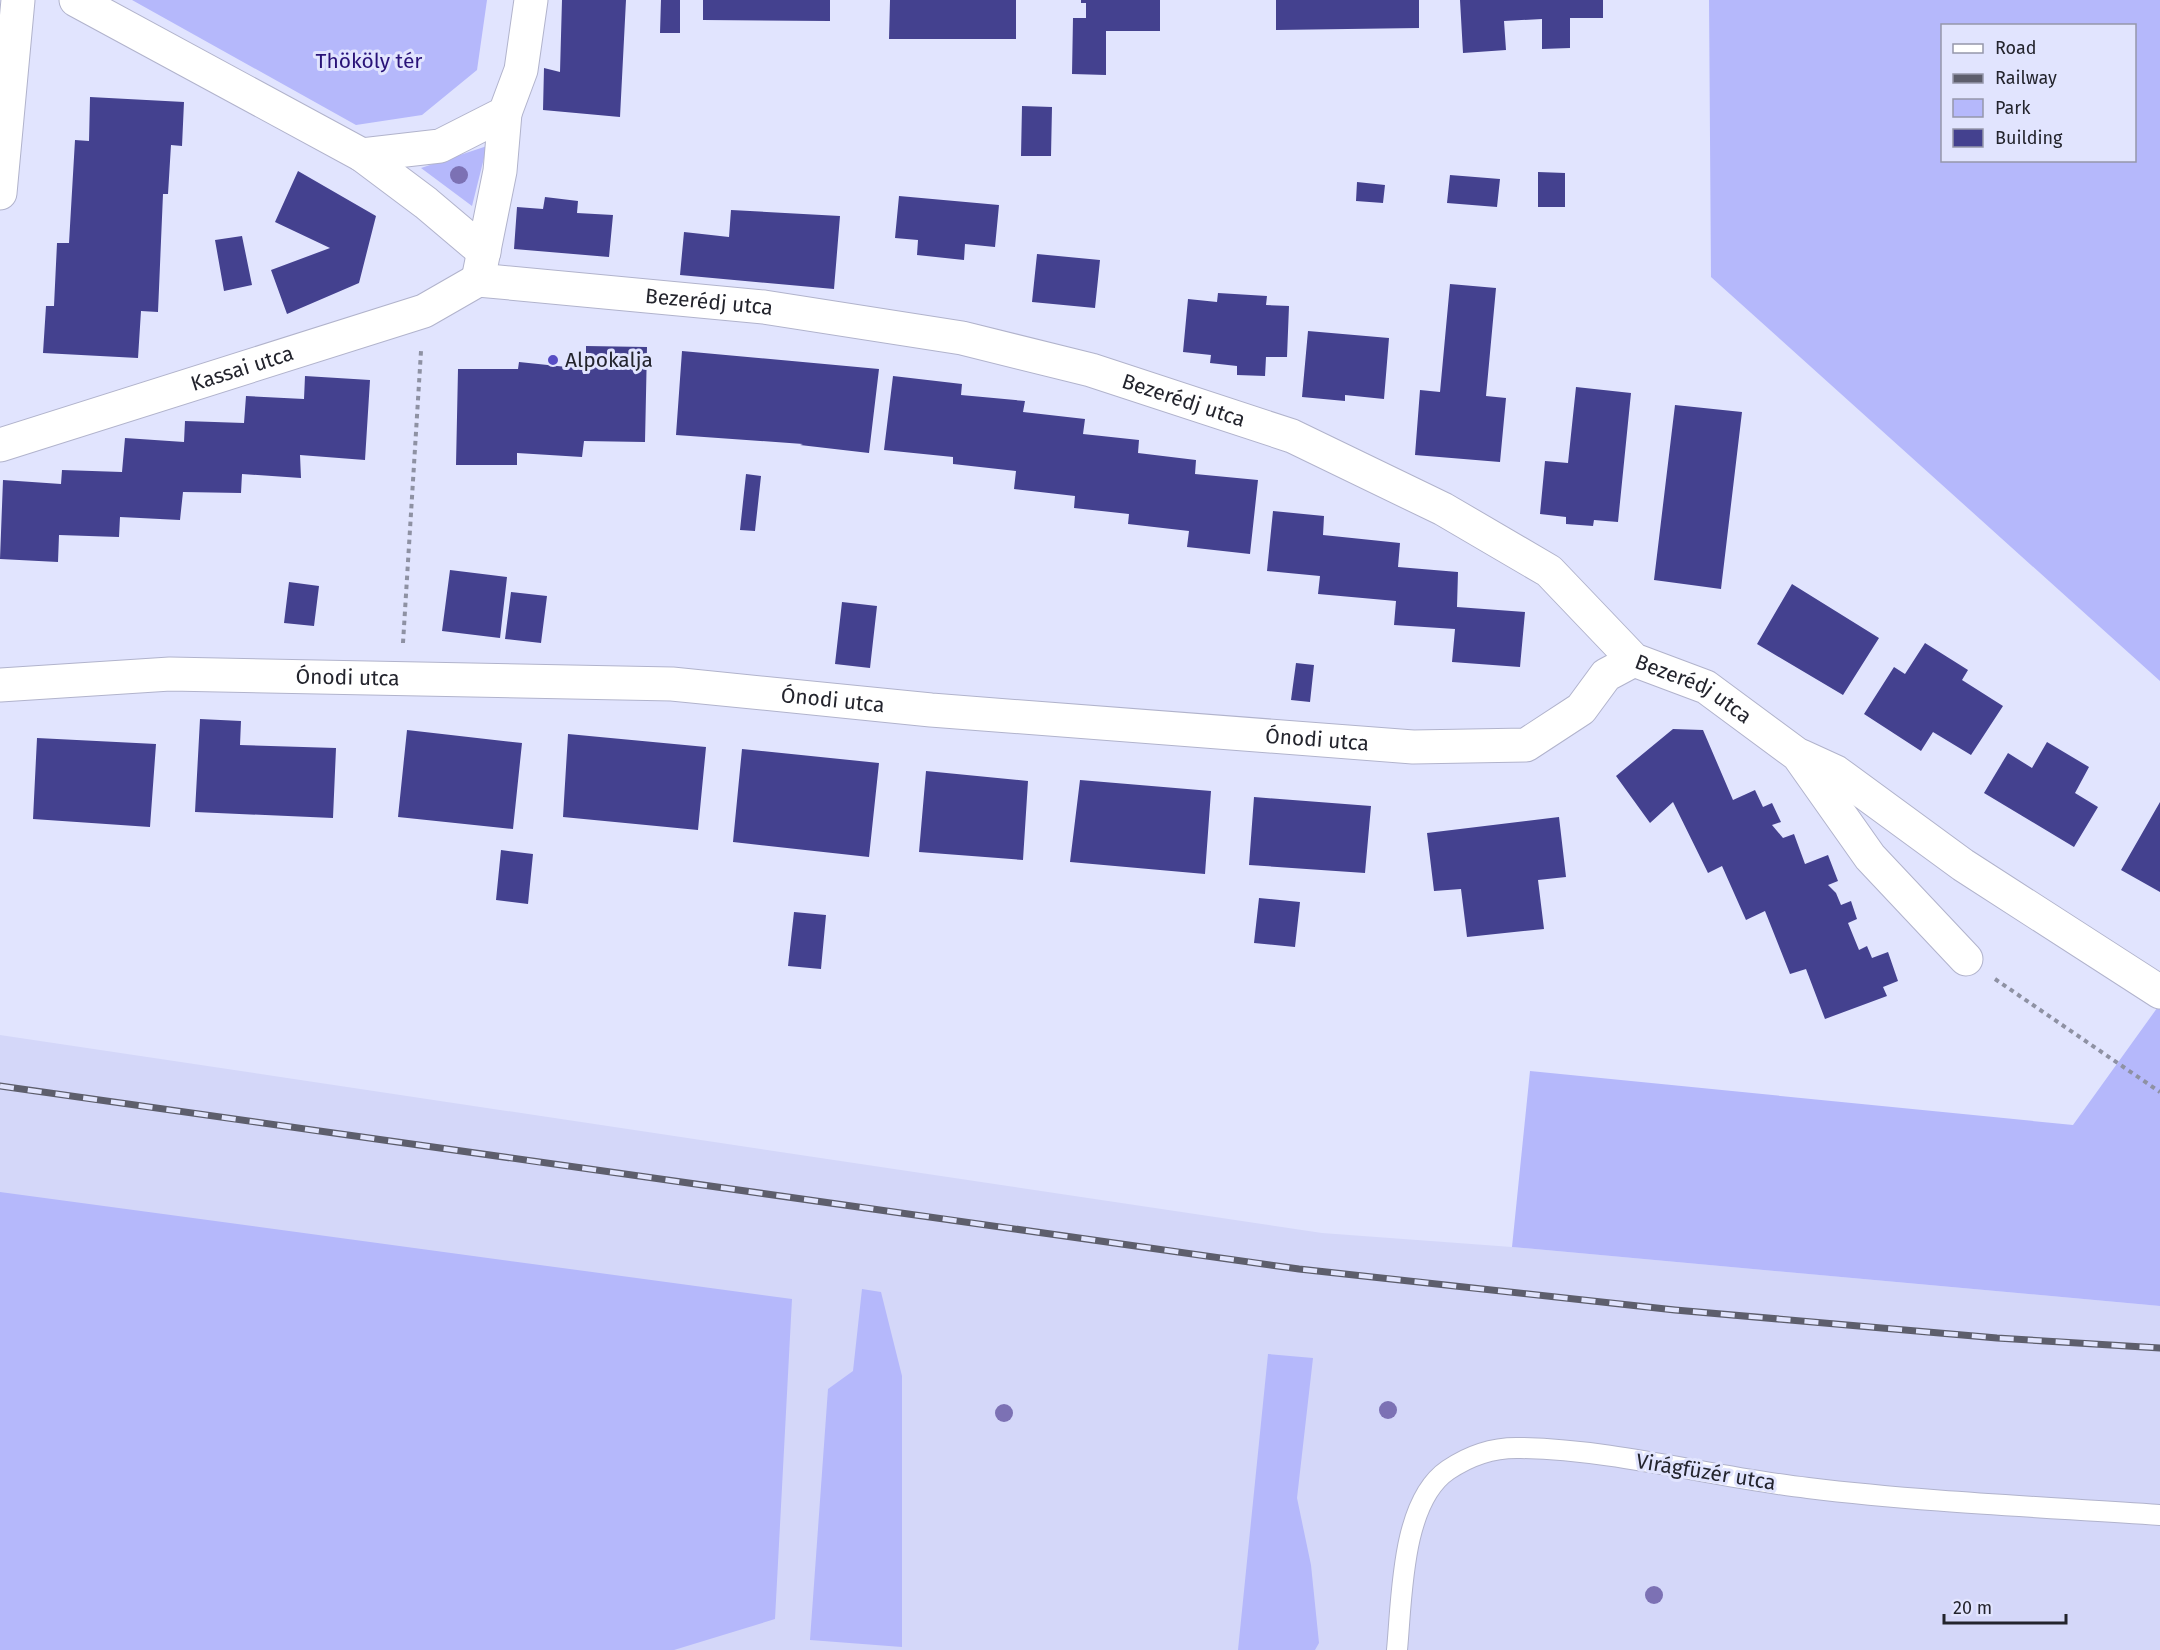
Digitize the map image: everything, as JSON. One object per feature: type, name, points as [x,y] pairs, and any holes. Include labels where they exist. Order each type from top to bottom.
[{"type":"street","points":[[0,194],[13,27],[18,0]]},
{"type":"street","points":[[76,0],[362,155],[426,203],[481,266]]},
{"type":"street","points":[[481,266],[500,171],[505,112],[521,70],[531,0]]},
{"type":"street","points":[[362,155],[440,146],[505,112]]},
{"type":"street","name":"Kassai utca","points":[[0,445],[424,311],[481,266]]},
{"type":"street","name":"Bezerédj utca","points":[[481,266],[951,336],[1091,370],[1292,436],[1443,509],[1549,572],[1634,660],[1706,687],[1798,754],[1836,771],[1963,865],[2160,992]]},
{"type":"street","name":"Ónodi utca","points":[[0,685],[170,674],[672,684],[932,710],[1413,747],[1526,745],[1581,709],[1606,675],[1634,660]]},
{"type":"street","name":"Bezerédj utca","points":[[1798,754],[1870,857],[1966,959]]},
{"type":"lane","name":"Virágfüzér utca","points":[[1397,1650],[1410,1528],[1422,1501],[1446,1471],[1482,1452],[1520,1448],[1584,1453],[1807,1488],[2160,1515]]},
{"type":"path","points":[[401,677],[424,311]]},
{"type":"path","points":[[1966,959],[2084,1043],[2160,1092]]},
{"type":"shaded area","points":[[0,1035],[1322,1233],[1512,1247],[2160,1306],[2160,1650],[0,1650]]},
{"type":"green space","name":"Thököly tér","points":[[132,0],[487,0],[477,70],[422,115],[356,125]]},
{"type":"green space","points":[[1709,0],[2160,0],[2160,681],[1711,277]]},
{"type":"green space","points":[[487,146],[472,206],[421,168]]},
{"type":"green space","points":[[2160,1004],[2160,1306],[1512,1247],[1530,1071],[2073,1125]]},
{"type":"green space","points":[[0,1192],[792,1299],[775,1619],[674,1650],[0,1650]]},
{"type":"green space","points":[[862,1289],[881,1292],[902,1376],[902,1647],[810,1640],[828,1389],[853,1371]]},
{"type":"green space","points":[[1268,1354],[1313,1358],[1297,1498],[1311,1565],[1319,1643],[1315,1650],[1238,1650]]},
{"type":"building","points":[[562,0],[626,0],[620,117],[543,110],[544,68],[560,72]]},
{"type":"building","points":[[661,0],[680,0],[680,33],[660,33]]},
{"type":"building","points":[[703,0],[830,0],[830,21],[703,20]]},
{"type":"building","points":[[890,0],[1016,0],[1016,39],[889,39]]},
{"type":"building","points":[[1081,0],[1160,0],[1160,31],[1106,31],[1106,75],[1072,74],[1073,18],[1086,18],[1086,3],[1081,3]]},
{"type":"building","points":[[1276,0],[1419,0],[1419,28],[1276,30]]},
{"type":"building","points":[[1460,0],[1603,0],[1603,18],[1570,18],[1570,48],[1542,49],[1542,19],[1504,21],[1506,50],[1463,53]]},
{"type":"building","points":[[90,97],[184,102],[182,146],[171,145],[168,194],[163,194],[158,312],[141,311],[138,358],[43,353],[46,306],[54,306],[57,243],[69,243],[75,140],[89,141]]},
{"type":"building","points":[[1022,106],[1052,107],[1051,156],[1021,156]]},
{"type":"building","points":[[298,171],[376,216],[359,283],[287,314],[271,270],[330,248],[275,222]]},
{"type":"building","points":[[1538,172],[1565,173],[1565,207],[1538,207]]},
{"type":"building","points":[[1450,175],[1500,179],[1497,207],[1447,203]]},
{"type":"building","points":[[1357,182],[1385,185],[1383,203],[1356,201]]},
{"type":"building","points":[[899,196],[999,205],[995,247],[965,244],[964,260],[917,255],[918,240],[895,238]]},
{"type":"building","points":[[545,197],[578,201],[577,213],[613,215],[609,257],[514,249],[517,207],[543,209]]},
{"type":"building","points":[[731,210],[840,216],[834,289],[680,275],[684,232],[729,237]]},
{"type":"building","points":[[242,236],[252,285],[224,291],[215,240]]},
{"type":"building","points":[[1037,254],[1100,260],[1095,308],[1032,302]]},
{"type":"building","points":[[1450,284],[1496,288],[1486,396],[1506,398],[1500,462],[1415,455],[1420,390],[1440,392]]},
{"type":"building","points":[[1218,293],[1267,296],[1266,305],[1289,306],[1287,357],[1266,357],[1265,376],[1237,375],[1237,366],[1210,363],[1211,355],[1183,352],[1188,299],[1217,302]]},
{"type":"building","points":[[1308,331],[1389,338],[1384,399],[1345,395],[1345,401],[1302,397]]},
{"type":"building","points":[[586,346],[647,347],[645,442],[584,441],[582,457],[517,453],[517,465],[456,465],[458,369],[518,369],[519,362],[586,369]]},
{"type":"building","points":[[682,351],[879,369],[869,453],[800,445],[803,444],[676,435]]},
{"type":"building","points":[[305,376],[370,380],[365,460],[300,455],[301,478],[242,474],[241,493],[183,492],[180,520],[120,517],[119,537],[59,535],[58,562],[0,559],[3,480],[61,484],[62,470],[122,472],[125,438],[184,442],[185,421],[244,423],[246,396],[304,399]]},
{"type":"building","points":[[893,376],[962,384],[961,395],[1025,401],[1023,412],[1085,419],[1083,434],[1139,440],[1138,453],[1196,460],[1195,474],[1258,480],[1250,554],[1187,547],[1189,531],[1128,524],[1129,514],[1074,508],[1075,496],[1014,489],[1016,471],[953,464],[953,457],[884,450]]},
{"type":"building","points":[[1576,387],[1631,393],[1618,522],[1594,520],[1593,526],[1566,524],[1566,517],[1540,514],[1545,461],[1568,463]]},
{"type":"building","points":[[1675,405],[1742,412],[1721,589],[1654,580]]},
{"type":"building","points":[[746,474],[761,476],[755,531],[740,530]]},
{"type":"building","points":[[1273,511],[1324,516],[1323,535],[1400,543],[1398,567],[1458,572],[1457,607],[1525,612],[1520,667],[1452,662],[1455,629],[1394,625],[1396,601],[1318,594],[1320,576],[1267,571]]},
{"type":"building","points":[[450,570],[507,577],[500,638],[442,631]]},
{"type":"building","points":[[289,582],[319,586],[314,626],[284,623]]},
{"type":"building","points":[[1792,584],[1879,638],[1843,695],[1757,644]]},
{"type":"building","points":[[511,592],[547,596],[541,643],[505,639]]},
{"type":"building","points":[[842,602],[877,606],[870,668],[835,664]]},
{"type":"building","points":[[1925,643],[1968,670],[1962,680],[2003,706],[1971,755],[1933,732],[1921,751],[1864,714],[1894,667],[1905,674]]},
{"type":"building","points":[[1296,663],[1314,665],[1310,702],[1291,700]]},
{"type":"building","points":[[200,719],[241,721],[240,745],[336,748],[333,818],[195,812]]},
{"type":"building","points":[[1673,729],[1703,730],[1733,800],[1755,790],[1763,807],[1772,803],[1781,822],[1772,825],[1783,838],[1794,834],[1805,864],[1828,855],[1838,881],[1828,885],[1836,893],[1841,905],[1851,901],[1857,919],[1848,923],[1859,950],[1867,946],[1872,958],[1888,952],[1898,981],[1883,987],[1887,996],[1825,1019],[1806,969],[1790,974],[1765,911],[1746,920],[1722,866],[1708,873],[1673,802],[1650,823],[1616,776]]},
{"type":"building","points":[[407,730],[522,743],[513,829],[398,817]]},
{"type":"building","points":[[568,734],[706,747],[698,830],[563,817]]},
{"type":"building","points":[[37,738],[156,744],[150,827],[33,819]]},
{"type":"building","points":[[2047,742],[2089,767],[2075,793],[2098,807],[2074,847],[1984,793],[2008,753],[2032,768]]},
{"type":"building","points":[[742,749],[879,763],[869,857],[733,842]]},
{"type":"building","points":[[926,771],[1028,781],[1023,860],[919,852]]},
{"type":"building","points":[[1080,780],[1211,791],[1205,874],[1070,862]]},
{"type":"building","points":[[1254,797],[1371,806],[1365,873],[1249,865]]},
{"type":"building","points":[[2160,802],[2160,892],[2121,870]]},
{"type":"building","points":[[1559,817],[1566,877],[1538,880],[1544,929],[1467,937],[1461,889],[1434,891],[1427,833]]},
{"type":"building","points":[[501,850],[533,854],[528,904],[496,900]]},
{"type":"building","points":[[1259,898],[1300,902],[1295,947],[1254,943]]},
{"type":"building","points":[[794,912],[826,915],[821,969],[788,966]]},
{"type":"railway","points":[[0,1086],[1299,1269],[1675,1310],[1997,1338],[2160,1348]]},
{"type":"place","name":"Alpokalja","points":[[553,360]]}]
